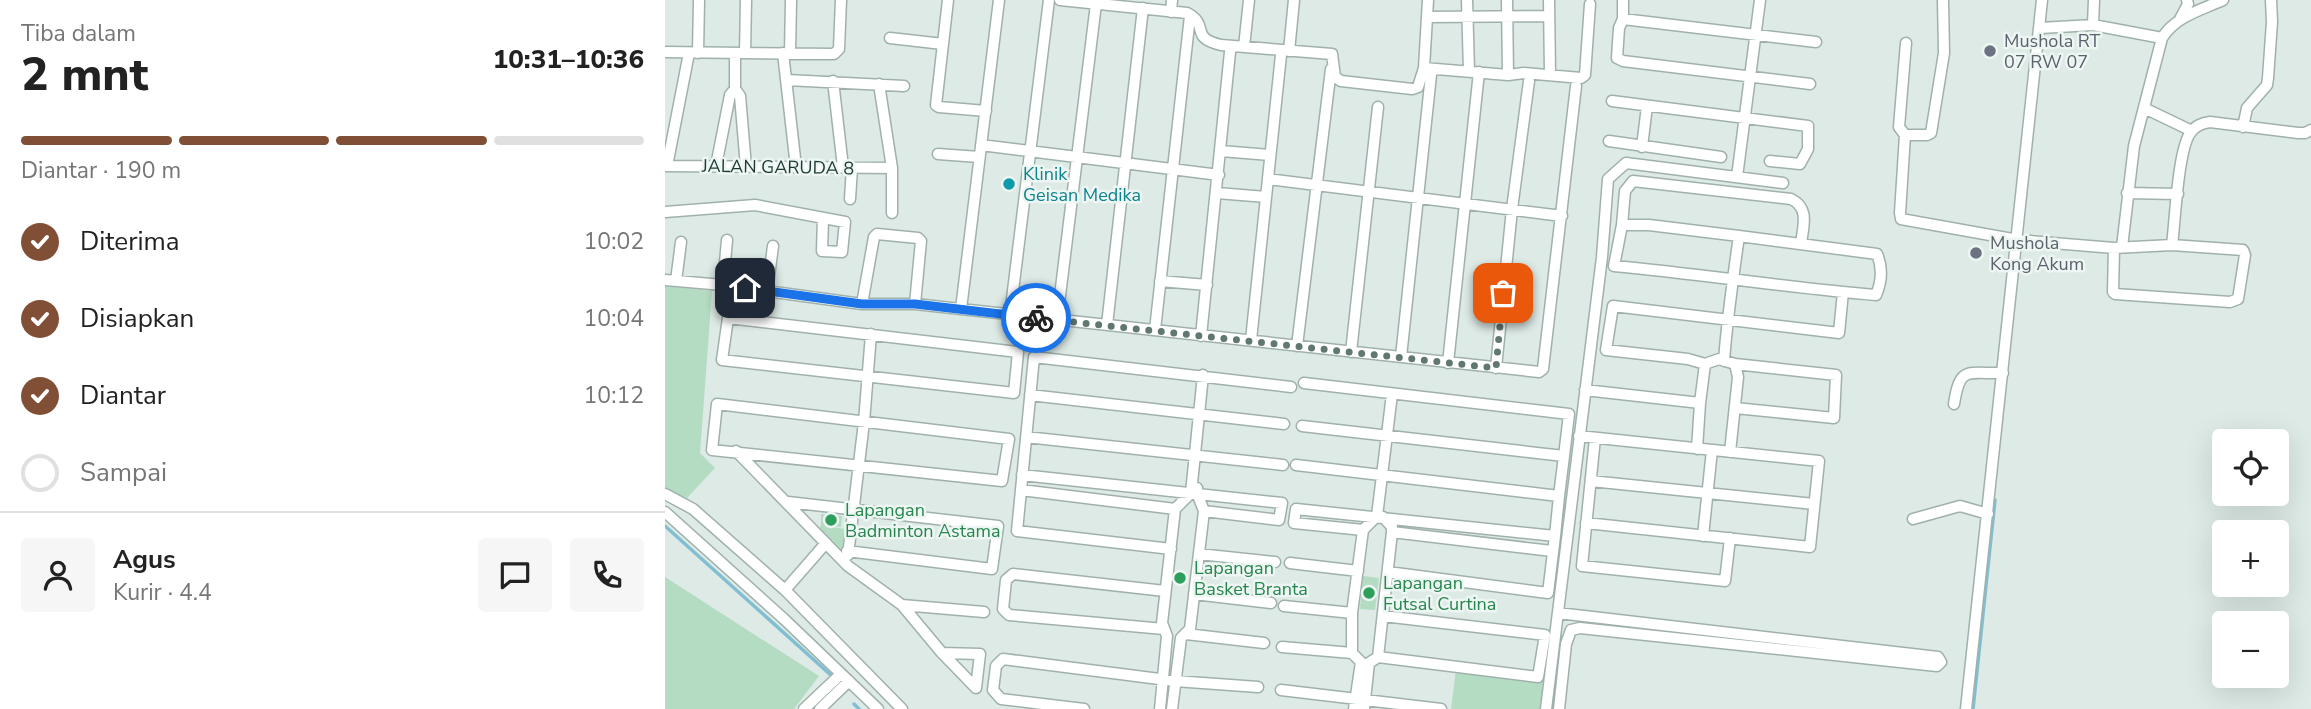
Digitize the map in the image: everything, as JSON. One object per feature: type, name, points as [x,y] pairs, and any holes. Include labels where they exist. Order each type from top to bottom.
[{"type":"street","points":[[666,166],[694,53],[699,0]]},
{"type":"street","points":[[716,166],[730,95],[735,89],[746,0]]},
{"type":"street","points":[[791,0],[787,80],[796,167]]},
{"type":"street","points":[[665,52],[837,53],[841,0]]},
{"type":"street","points":[[948,0],[936,105],[986,111]]},
{"type":"street","points":[[961,309],[999,0]]},
{"type":"street","points":[[1010,315],[1049,0]]},
{"type":"street","points":[[1061,0],[1125,4],[1187,13],[1198,22],[1207,42],[1285,53],[1332,54],[1297,346]]},
{"type":"street","points":[[1171,12],[1172,0]]},
{"type":"street","points":[[1244,47],[1249,0]]},
{"type":"street","points":[[1251,340],[1271,155],[1294,0]]},
{"type":"street","points":[[1401,357],[1427,71],[1428,0]]},
{"type":"street","points":[[1448,363],[1474,72],[1467,0]]},
{"type":"street","points":[[1507,0],[1508,75]]},
{"type":"street","points":[[1549,0],[1550,75]]},
{"type":"street","points":[[1623,0],[1617,58],[1623,61],[1810,84]]},
{"type":"street","points":[[1737,177],[1760,0]]},
{"type":"street","points":[[1905,135],[1931,133],[1944,53],[1943,0]]},
{"type":"street","points":[[1966,709],[2042,0]]},
{"type":"street","points":[[2093,25],[2094,0]]},
{"type":"street","points":[[2180,19],[2188,4],[2187,0]]},
{"type":"street","points":[[1906,43],[1899,127],[1905,135],[1901,219],[1947,225],[2018,240],[2118,248],[2172,245],[2244,251],[2236,301],[2115,294],[2118,248],[2134,146],[2162,38],[2180,19],[2223,0]]},
{"type":"street","points":[[2243,127],[2250,103],[2269,78],[2271,0]]},
{"type":"street","points":[[1057,320],[1096,4]]},
{"type":"street","points":[[1427,71],[1508,75],[1524,73],[1581,78],[1585,75],[1590,4]]},
{"type":"street","points":[[1107,325],[1143,8]]},
{"type":"street","points":[[1155,330],[1191,20],[1187,13]]},
{"type":"street","points":[[1427,17],[1549,16]]},
{"type":"street","points":[[1623,19],[1816,42]]},
{"type":"street","points":[[2040,28],[2093,25],[2162,38]]},
{"type":"street","points":[[890,38],[943,44]]},
{"type":"street","points":[[1201,336],[1230,52]]},
{"type":"street","points":[[1332,63],[1335,78],[1412,89],[1418,87],[1427,71]]},
{"type":"street","points":[[787,80],[904,86]]},
{"type":"street","points":[[833,81],[850,200]]},
{"type":"street","points":[[1496,368],[1528,81]]},
{"type":"street","points":[[879,84],[892,168],[892,213]]},
{"type":"street","points":[[665,280],[862,304],[915,304],[1539,372],[1543,369],[1576,86]]},
{"type":"street","points":[[735,89],[740,96],[746,167]]},
{"type":"street","points":[[1612,101],[1808,126],[1808,149],[1800,164],[1770,160]]},
{"type":"street","points":[[1641,146],[1647,106]]},
{"type":"street","points":[[1350,352],[1378,107]]},
{"type":"street","points":[[2144,108],[2192,131]]},
{"type":"street","points":[[2172,245],[2186,141],[2192,131],[2202,123],[2210,122],[2305,133],[2311,130]]},
{"type":"street","points":[[1609,141],[1721,157]]},
{"type":"street","points":[[981,145],[1219,175]]},
{"type":"street","points":[[1221,151],[1271,155]]},
{"type":"street","points":[[938,154],[979,157]]},
{"type":"street","points":[[1546,709],[1602,257],[1608,179],[1626,163],[1783,183]]},
{"type":"street","name":"JALAN GARUDA 8","points":[[666,166],[892,168]]},
{"type":"street","points":[[1268,179],[1562,216]]},
{"type":"street","points":[[1622,225],[1649,225],[1877,254],[1881,264],[1881,284],[1876,295],[1615,265],[1625,191],[1633,181],[1800,203],[1804,211],[1801,244]]},
{"type":"street","points":[[1217,193],[1266,197]]},
{"type":"street","points":[[2127,193],[2178,194]]},
{"type":"street","points":[[665,212],[755,205],[823,218]]},
{"type":"street","points":[[862,304],[874,237],[877,234],[921,241],[915,304]]},
{"type":"street","points":[[1724,361],[1739,236]]},
{"type":"street","points":[[723,285],[727,240]]},
{"type":"street","points":[[676,281],[681,242]]},
{"type":"street","points":[[767,292],[773,246]]},
{"type":"street","points":[[1160,281],[1207,285]]},
{"type":"street","points":[[811,298],[812,285]]},
{"type":"street","points":[[1735,408],[1834,418],[1836,375],[1735,364],[1719,359],[1706,364],[1688,359],[1606,350],[1613,306],[1839,332],[1843,292]]},
{"type":"street","points":[[728,318],[1018,352],[1014,393],[868,378],[722,360],[728,318]]},
{"type":"street","points":[[848,566],[847,551],[864,422],[871,334]]},
{"type":"street","points":[[1171,548],[1017,531],[1034,357],[1291,387]]},
{"type":"street","points":[[1697,449],[1706,364]]},
{"type":"street","points":[[1730,452],[1738,377],[1735,364]]},
{"type":"street","points":[[1954,404],[1957,382],[1961,377],[1967,374],[2003,373]]},
{"type":"street","points":[[1172,709],[1183,636],[1190,629],[1204,510],[1194,493],[1205,376]]},
{"type":"street","points":[[1304,383],[1569,414],[1548,593],[1388,572]]},
{"type":"street","points":[[1585,390],[1700,403]]},
{"type":"street","points":[[1352,653],[1352,612],[1363,530],[1380,516],[1395,394]]},
{"type":"street","points":[[1030,395],[1284,424]]},
{"type":"street","points":[[717,404],[864,422],[1009,439],[1002,481],[712,450],[717,404]]},
{"type":"street","points":[[1302,426],[1564,456]]},
{"type":"street","points":[[1579,436],[1819,461],[1810,547],[1586,523]]},
{"type":"street","points":[[1026,438],[1283,465]]},
{"type":"street","points":[[1595,438],[1582,566],[1725,581],[1730,538]]},
{"type":"street","points":[[1703,536],[1712,450]]},
{"type":"street","points":[[736,451],[848,566],[902,605],[942,653]]},
{"type":"street","points":[[1296,466],[1559,496]]},
{"type":"street","points":[[1023,475],[1282,503],[1279,520],[1204,510]]},
{"type":"street","points":[[1591,481],[1814,504]]},
{"type":"street","points":[[1021,490],[1175,509]]},
{"type":"street","points":[[1160,709],[1166,632],[1162,623],[1175,509],[1194,493]]},
{"type":"street","points":[[665,494],[693,509],[785,590],[902,709]]},
{"type":"street","points":[[788,502],[998,527],[992,569],[847,551]]},
{"type":"street","points":[[1913,519],[1960,506],[1988,514]]},
{"type":"street","points":[[1363,530],[1294,523],[1296,509],[1555,536]]},
{"type":"street","points":[[665,512],[878,709]]},
{"type":"street","points":[[1360,704],[1369,661],[1383,616],[1388,572],[1392,527],[1380,516]]},
{"type":"street","points":[[1392,532],[1552,551]]},
{"type":"street","points":[[785,590],[826,544]]},
{"type":"street","points":[[1199,554],[1275,562]]},
{"type":"street","points":[[1290,563],[1358,571]]},
{"type":"street","points":[[1165,591],[1013,574],[1006,580],[1003,609],[1009,615],[1264,643]]},
{"type":"street","points":[[1194,594],[1271,603]]},
{"type":"street","points":[[902,605],[984,611]]},
{"type":"street","points":[[1284,606],[1352,612]]},
{"type":"street","points":[[1558,613],[1938,657],[1941,662],[1937,666],[1580,628],[1571,630]]},
{"type":"street","points":[[1558,613],[1563,623],[1571,630]]},
{"type":"street","points":[[1282,647],[1352,653],[1369,661],[1538,677],[1545,635],[1383,616]]},
{"type":"street","points":[[1559,709],[1566,644],[1571,630]]},
{"type":"street","points":[[1084,709],[1001,699],[993,690],[996,666],[1003,659],[1175,681],[1258,687]]},
{"type":"street","points":[[804,709],[845,677]]},
{"type":"street","points":[[820,709],[845,677]]},
{"type":"street","points":[[1281,690],[1360,704],[1441,709]]},
{"type":"green space","points":[[665,286],[712,291],[700,453],[715,468],[687,498],[665,491]]},
{"type":"green space","points":[[821,514],[842,516],[841,527],[824,526],[845,529],[842,550],[818,530]]},
{"type":"green space","name":"Lapangan Futsal Curtina","points":[[1363,576],[1379,578],[1375,610],[1360,609]]},
{"type":"green space","points":[[665,577],[819,676],[794,709],[665,709]]},
{"type":"green space","points":[[1456,670],[1543,681],[1540,709],[1451,709]]},
{"type":"waterway","points":[[1973,709],[1995,500]]},
{"type":"waterway","points":[[665,526],[833,677]]},
{"type":"waterway","points":[[854,704],[859,709]]},
{"type":"way so far","points":[[1036,318],[1496,368],[1503,293]]},
{"type":"place","name":"Mushola RT 07 RW 07","points":[[1990,51]]},
{"type":"place","name":"Klinik Geisan Medika","points":[[1009,184]]},
{"type":"place","name":"Mushola Kong Akum","points":[[1976,253]]},
{"type":"place","name":"Lapangan Badminton Astama","points":[[831,520]]},
{"type":"place","name":"Lapangan Basket Branta","points":[[1180,578]]},
{"type":"place","name":"Lapangan Futsal Curtina","points":[[1369,593]]},
{"type":"route","points":[[745,288],[862,304],[915,304],[1036,318]]}]
